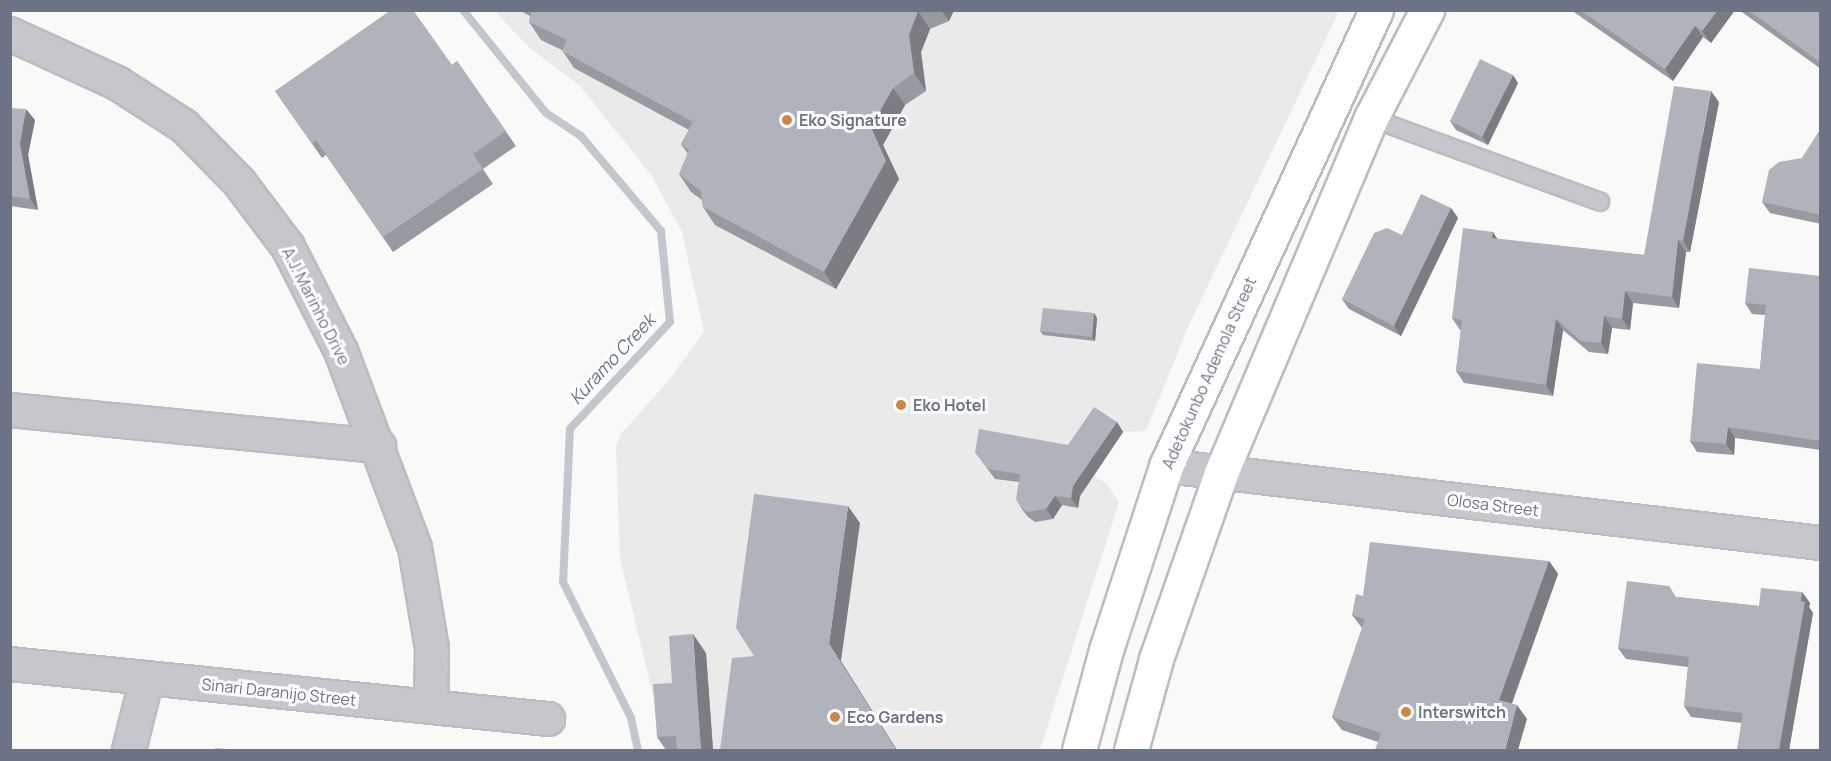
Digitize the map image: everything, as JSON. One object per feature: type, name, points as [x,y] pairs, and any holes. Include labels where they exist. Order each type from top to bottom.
[{"type":"main road","name":"Adetokunbo Ademola Street","points":[[1079,750],[1106,650],[1166,466],[1376,10]]},
{"type":"main road","points":[[1131,750],[1156,659],[1221,473],[1371,118],[1427,10]]},
{"type":"street","name":"A.J. Marinho Drive","points":[[10,34],[127,89],[184,126],[239,182],[288,247],[341,351],[379,446],[415,548],[432,648],[432,707]]},
{"type":"street","points":[[10,410],[379,446]]},
{"type":"street","name":"Olosa Street","points":[[1166,466],[1821,543]]},
{"type":"street","name":"Sinari Daranijo Street","points":[[10,664],[548,719]]},
{"type":"street","points":[[129,750],[147,678]]},
{"type":"lane","points":[[1371,118],[1600,202]]},
{"type":"shaded area","name":"Eko Hotel","points":[[494,11],[1339,11],[1188,327],[1146,431],[1123,432],[1094,476],[1106,483],[1119,502],[1040,750],[666,750],[620,558],[616,447],[621,434],[669,380],[704,332],[682,232],[652,176],[579,85],[531,49]]},
{"type":"building","points":[[391,10],[413,10],[452,65],[457,61],[506,131],[473,154],[483,169],[383,237],[316,140],[312,144],[275,91]]},
{"type":"building","points":[[532,10],[919,10],[909,35],[914,73],[893,88],[871,127],[886,161],[824,272],[703,207],[701,191],[679,174],[689,150],[681,144],[693,122],[562,51],[567,40],[529,22]]},
{"type":"building","points":[[1580,10],[1718,10],[1702,31],[1695,26],[1665,69]]},
{"type":"building","points":[[1748,10],[1821,10],[1821,63]]},
{"type":"building","points":[[1480,59],[1513,75],[1482,137],[1450,121]]},
{"type":"building","points":[[1674,86],[1711,91],[1683,241],[1678,240],[1672,297],[1625,291],[1622,319],[1604,316],[1601,343],[1581,341],[1556,319],[1546,385],[1456,371],[1462,320],[1452,318],[1463,228],[1493,232],[1492,238],[1644,255]]},
{"type":"building","points":[[10,108],[26,109],[20,144],[30,199],[10,196]]},
{"type":"building","points":[[1821,131],[1821,215],[1762,202],[1769,170],[1779,162],[1802,158]]},
{"type":"building","points":[[1421,194],[1451,208],[1394,326],[1342,299],[1374,233],[1387,228],[1402,235]]},
{"type":"building","points":[[1749,268],[1821,276],[1821,441],[1728,427],[1726,444],[1690,441],[1697,363],[1760,369],[1766,305],[1745,303]]},
{"type":"building","points":[[1043,308],[1094,313],[1092,337],[1040,331]]},
{"type":"building","points":[[1094,407],[1117,422],[1073,486],[1071,498],[1055,496],[1046,509],[1028,512],[1021,508],[1016,499],[1020,474],[988,469],[975,452],[979,429],[1068,445]]},
{"type":"building","points":[[754,494],[848,506],[829,644],[896,750],[720,750],[732,658],[754,656],[736,628]]},
{"type":"building","points":[[1370,542],[1549,561],[1499,700],[1517,705],[1505,750],[1375,750],[1381,733],[1332,717],[1365,619],[1352,615],[1356,594],[1363,596]]},
{"type":"building","points":[[1627,581],[1669,586],[1676,597],[1759,606],[1761,588],[1802,592],[1801,601],[1805,602],[1779,750],[1737,750],[1743,713],[1684,706],[1689,657],[1618,648]]},
{"type":"building","points":[[693,634],[701,750],[677,750],[676,736],[657,737],[653,684],[672,683],[669,636]]},
{"type":"building","points":[[215,748],[239,750],[215,750]]},
{"type":"waterway","name":"Kuramo Creek","points":[[463,10],[546,113],[581,136],[661,231],[670,322],[570,429],[563,582],[631,718],[638,750]]},
{"type":"place","name":"Eko Signature","points":[[787,120]]},
{"type":"place","name":"Eko Hotel","points":[[901,405]]},
{"type":"place","name":"Interswitch","points":[[1406,712]]},
{"type":"place","name":"Eco Gardens","points":[[835,717]]}]
